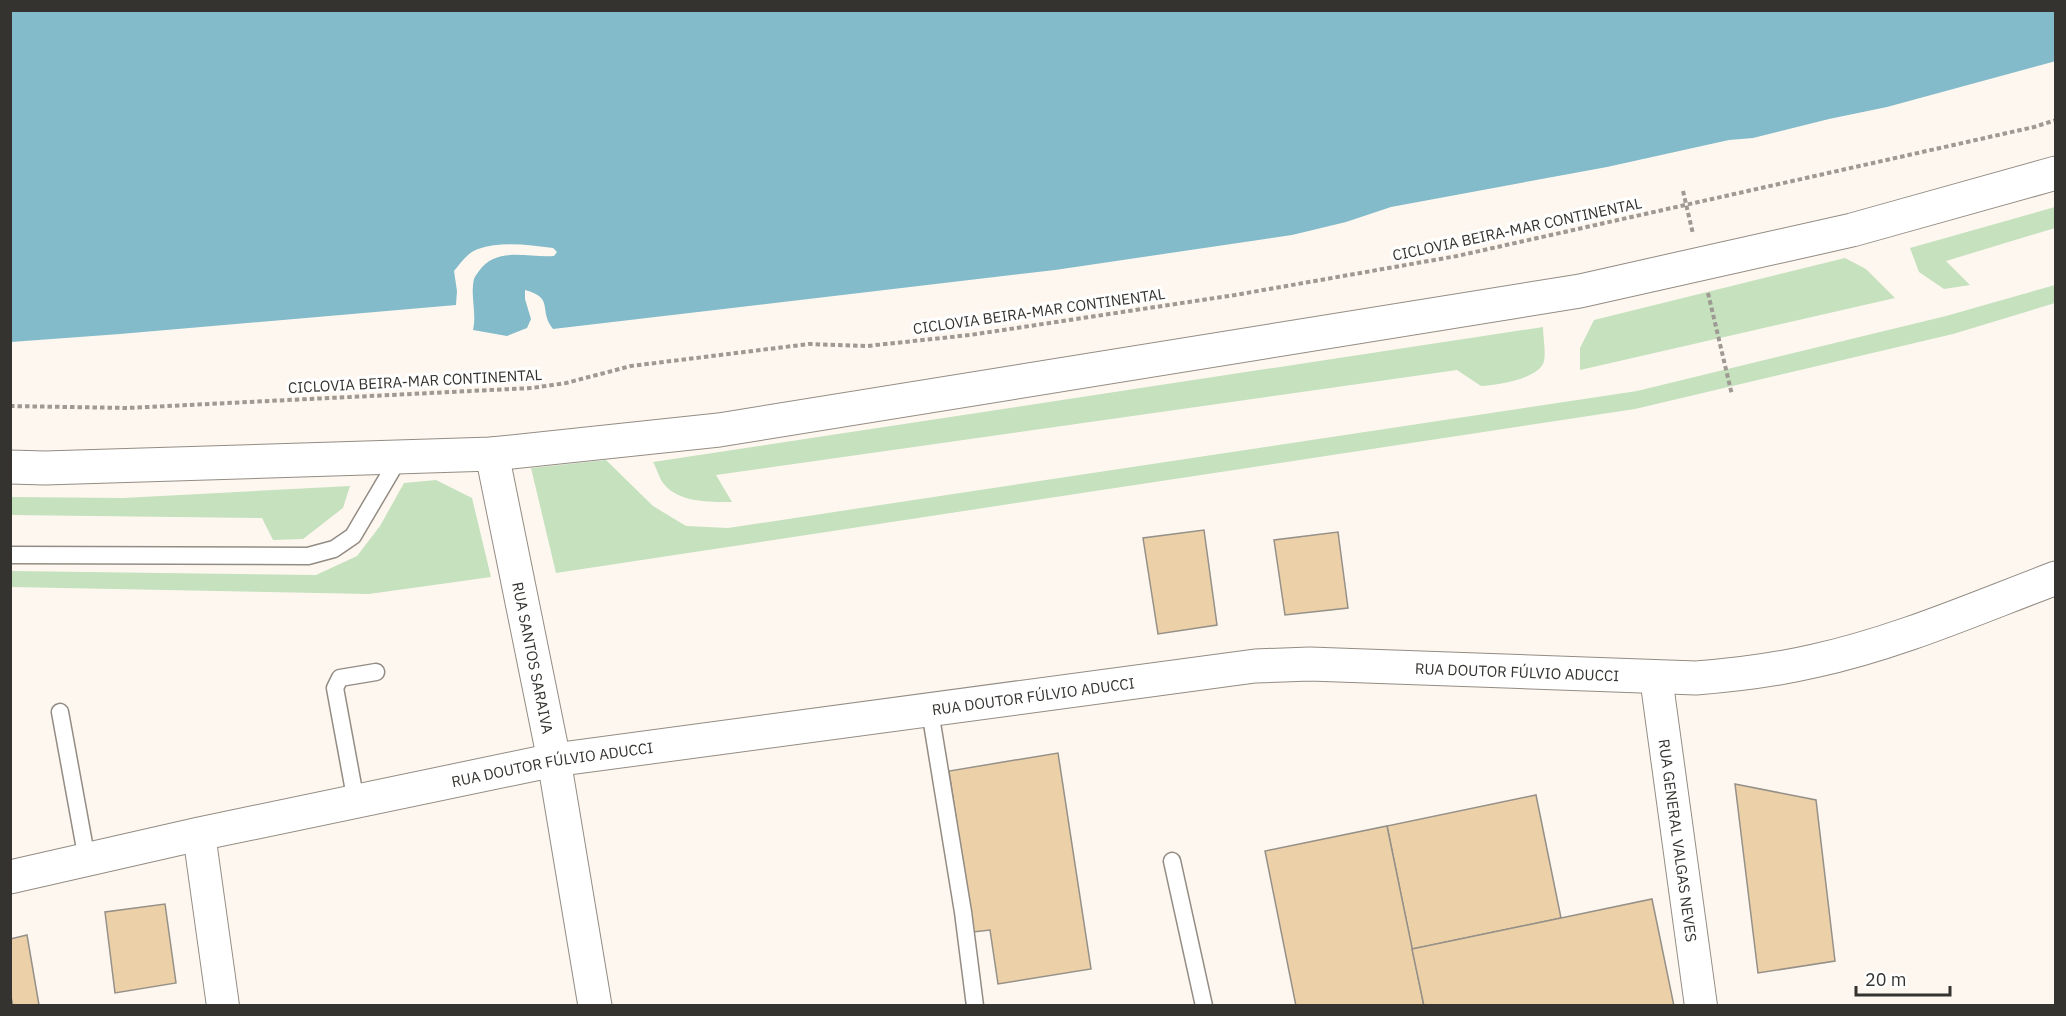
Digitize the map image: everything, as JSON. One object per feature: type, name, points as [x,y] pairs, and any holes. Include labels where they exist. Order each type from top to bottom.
[{"type":"main road","points":[[10,467],[45,468],[492,454],[719,430],[1580,291],[1852,230],[2055,173]]},
{"type":"main road","name":"RUA SANTOS SARAIVA","points":[[492,454],[554,760],[595,1005]]},
{"type":"main road","name":"RUA DOUTOR FÚLVIO ADUCCI","points":[[10,877],[199,834],[554,760],[1255,666],[1299,664],[1696,678],[1726,675],[1814,661],[1880,644],[2055,578]]},
{"type":"street","name":"RUA GENERAL VALGAS NEVES","points":[[1656,676],[1701,1005]]},
{"type":"street","points":[[199,834],[223,1005]]},
{"type":"lane","points":[[10,555],[308,556],[325,552],[334,549],[353,536],[399,458]]},
{"type":"lane","points":[[356,802],[334,688],[340,678],[376,672]]},
{"type":"lane","points":[[930,711],[963,912],[975,1005]]},
{"type":"lane","points":[[60,712],[87,860]]},
{"type":"lane","points":[[1172,861],[1204,1005]]},
{"type":"path","name":"CICLOVIA BEIRA-MAR CONTINENTAL","points":[[10,406],[127,408],[532,388],[566,383],[631,366],[809,344],[867,346],[970,335],[1235,295],[1457,256],[2034,127],[2055,120]]},
{"type":"green space","points":[[2055,207],[2055,228],[1946,261],[1970,285],[1944,289],[1919,272],[1910,248]]},
{"type":"green space","points":[[1845,258],[1866,269],[1895,298],[1580,370],[1580,348],[1594,320]]},
{"type":"green space","points":[[2055,285],[2055,303],[1953,334],[1635,409],[556,573],[531,468],[606,460],[653,506],[686,526],[728,528],[1637,391],[1946,316]]},
{"type":"green space","points":[[1543,327],[1544,361],[1535,372],[1517,380],[1481,386],[1457,370],[716,475],[732,502],[693,500],[675,493],[661,480],[653,462]]},
{"type":"green space","points":[[436,480],[472,498],[491,577],[369,594],[11,587],[11,571],[316,575],[357,556],[380,526],[404,483]]},
{"type":"green space","points":[[350,486],[343,508],[303,539],[273,540],[262,518],[11,515],[11,497],[123,498]]},
{"type":"water","points":[[11,10],[2055,10],[2056,61],[1887,107],[1753,138],[1729,140],[1607,167],[1391,207],[1346,222],[1292,235],[1055,270],[553,329],[543,301],[534,293],[525,290],[525,299],[531,319],[527,328],[507,336],[473,330],[474,279],[486,263],[504,256],[554,256],[557,252],[553,248],[506,244],[474,251],[464,258],[454,271],[457,291],[456,305],[11,342]]},
{"type":"building","points":[[1204,530],[1217,625],[1158,634],[1143,538]]},
{"type":"building","points":[[1338,532],[1348,608],[1285,615],[1274,540]]},
{"type":"building","points":[[1058,753],[1091,969],[998,984],[990,930],[973,932],[949,771]]},
{"type":"building","points":[[1735,784],[1816,800],[1835,961],[1758,973]]},
{"type":"building","points":[[1536,795],[1561,918],[1412,949],[1387,826]]},
{"type":"building","points":[[1387,826],[1424,1006],[1296,1006],[1265,851]]},
{"type":"building","points":[[1652,899],[1674,1006],[1424,1006],[1412,949]]},
{"type":"building","points":[[165,904],[176,983],[115,993],[105,912]]},
{"type":"building","points":[[27,935],[39,1005],[13,1006],[10,992],[10,939]]}]
